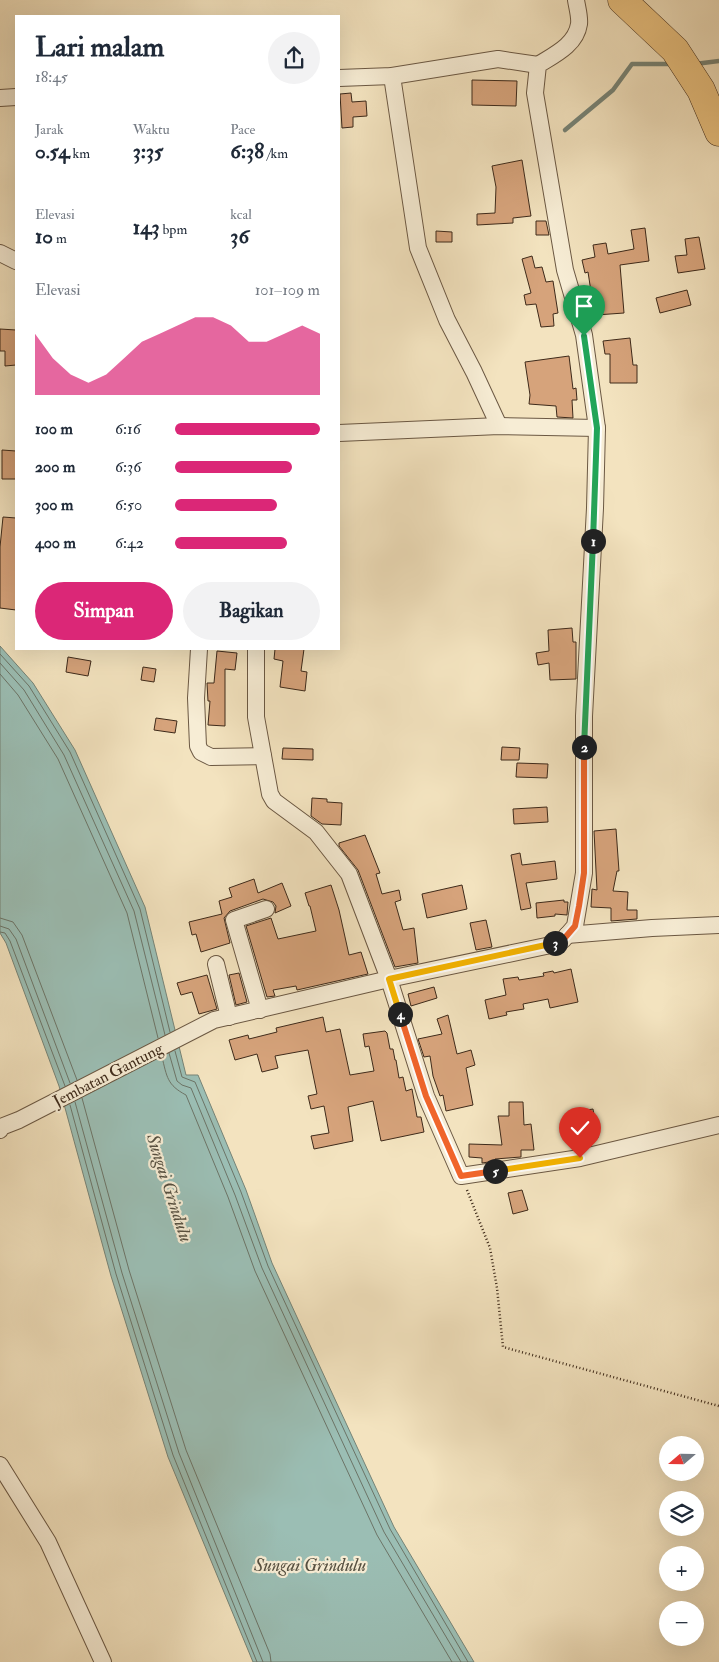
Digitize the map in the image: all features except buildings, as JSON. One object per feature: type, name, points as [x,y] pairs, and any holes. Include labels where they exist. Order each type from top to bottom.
[{"type":"highway","points":[[622,0],[676,50],[701,90],[719,132]]},
{"type":"street","points":[[340,78],[392,76],[498,59],[538,65],[571,42],[579,24],[576,0]]},
{"type":"street","points":[[538,65],[535,93],[565,270],[584,336],[597,428],[595,508],[584,716],[584,873],[575,926],[567,935]]},
{"type":"street","points":[[392,76],[418,248],[447,320],[499,426]]},
{"type":"street","points":[[0,98],[15,97]]},
{"type":"street","points":[[0,253],[15,260]]},
{"type":"street","points":[[340,434],[499,426],[597,428]]},
{"type":"street","points":[[199,650],[196,698],[198,746],[201,752],[210,756],[263,756]]},
{"type":"street","points":[[256,650],[256,717],[268,785],[274,801],[316,832],[349,874],[389,979],[426,1096],[461,1176],[580,1158],[719,1125]]},
{"type":"street","points":[[260,1010],[234,920],[266,909]]},
{"type":"street","points":[[567,935],[719,925]]},
{"type":"street","name":"Jembatan Gantung","points":[[0,1130],[1,1127],[19,1120],[214,1020],[389,979],[546,946],[563,940],[567,935]]},
{"type":"street","points":[[216,964],[229,1017]]},
{"type":"street","points":[[0,1465],[48,1542],[103,1662]]},
{"type":"path","points":[[461,1176],[490,1248],[497,1288],[503,1347],[719,1406]]},
{"type":"water","name":"Sungai Grindulu","points":[[0,646],[33,683],[75,750],[145,907],[186,1075],[198,1075],[246,1190],[272,1263],[394,1527],[474,1662],[253,1662],[168,1457],[111,1276],[59,1086],[6,943],[0,933]]},
{"type":"waterway","points":[[695,64],[719,61]]},
{"type":"waterway","points":[[565,130],[613,90],[632,64],[672,64]]},
{"type":"route","points":[[580,1158],[461,1176],[426,1096],[389,979],[546,946],[563,940],[575,926],[584,873],[584,716],[595,508],[597,428],[584,336]]}]
